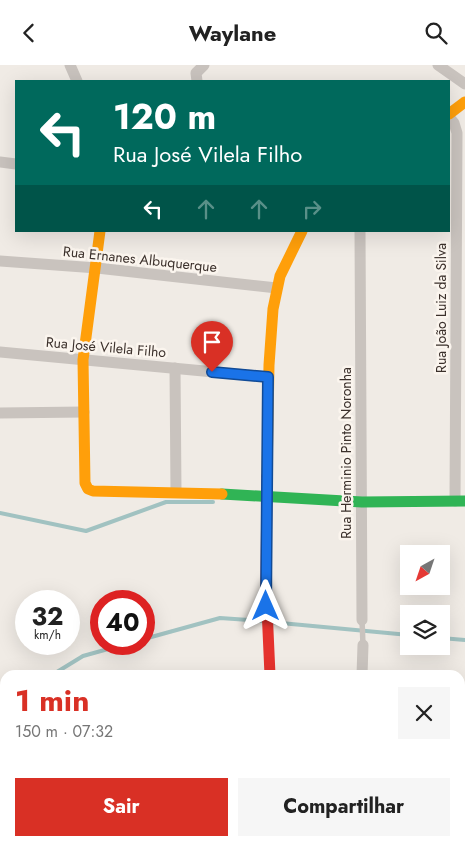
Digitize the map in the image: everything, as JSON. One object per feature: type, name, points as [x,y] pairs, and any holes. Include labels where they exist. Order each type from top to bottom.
[{"type":"street","points":[[197,80],[196,73],[204,65]]},
{"type":"street","points":[[438,65],[465,84]]},
{"type":"street","points":[[450,113],[465,102]]},
{"type":"street","points":[[450,114],[465,116]]},
{"type":"street","name":"Rua João Luiz da Silva","points":[[450,116],[456,133],[460,501]]},
{"type":"street","points":[[0,162],[15,163]]},
{"type":"street","points":[[100,232],[97,268],[83,360],[86,487],[93,491],[176,492],[266,499],[362,502],[460,501]]},
{"type":"street","points":[[270,670],[266,633],[268,377],[277,288],[302,232]]},
{"type":"street","name":"Rua Herminio Pinto Noronha","points":[[360,232],[362,620]]},
{"type":"street","name":"Rua Ernanes Albuquerque","points":[[0,261],[97,268],[277,288]]},
{"type":"street","name":"Rua José Vilela Filho","points":[[0,352],[268,377]]},
{"type":"street","points":[[175,368],[176,492]]},
{"type":"street","points":[[0,413],[84,412]]},
{"type":"street","name":"Rua Herminio Pinto Noronha","points":[[362,645],[362,670]]},
{"type":"lane","name":"Rua Herminio Pinto Noronha","points":[[362,620],[362,645]]},
{"type":"waterway","points":[[0,513],[86,531],[166,502],[213,502]]},
{"type":"waterway","points":[[155,636],[220,618],[263,621]]},
{"type":"waterway","points":[[270,622],[400,634]]},
{"type":"waterway","points":[[450,639],[465,640]]},
{"type":"waterway","points":[[60,670],[83,656],[90,654]]},
{"type":"traffic: fast","points":[[222,494],[362,502],[465,501]]},
{"type":"traffic: slow","points":[[450,113],[465,102]]},
{"type":"traffic: slow","points":[[100,232],[83,360],[85,483],[88,489],[93,491],[222,494]]},
{"type":"traffic: slow","points":[[267,476],[269,365],[273,309],[280,276],[302,232]]},
{"type":"traffic: jam","points":[[267,476],[266,586],[270,670]]},
{"type":"route","points":[[212,372],[268,377],[266,606]]}]
